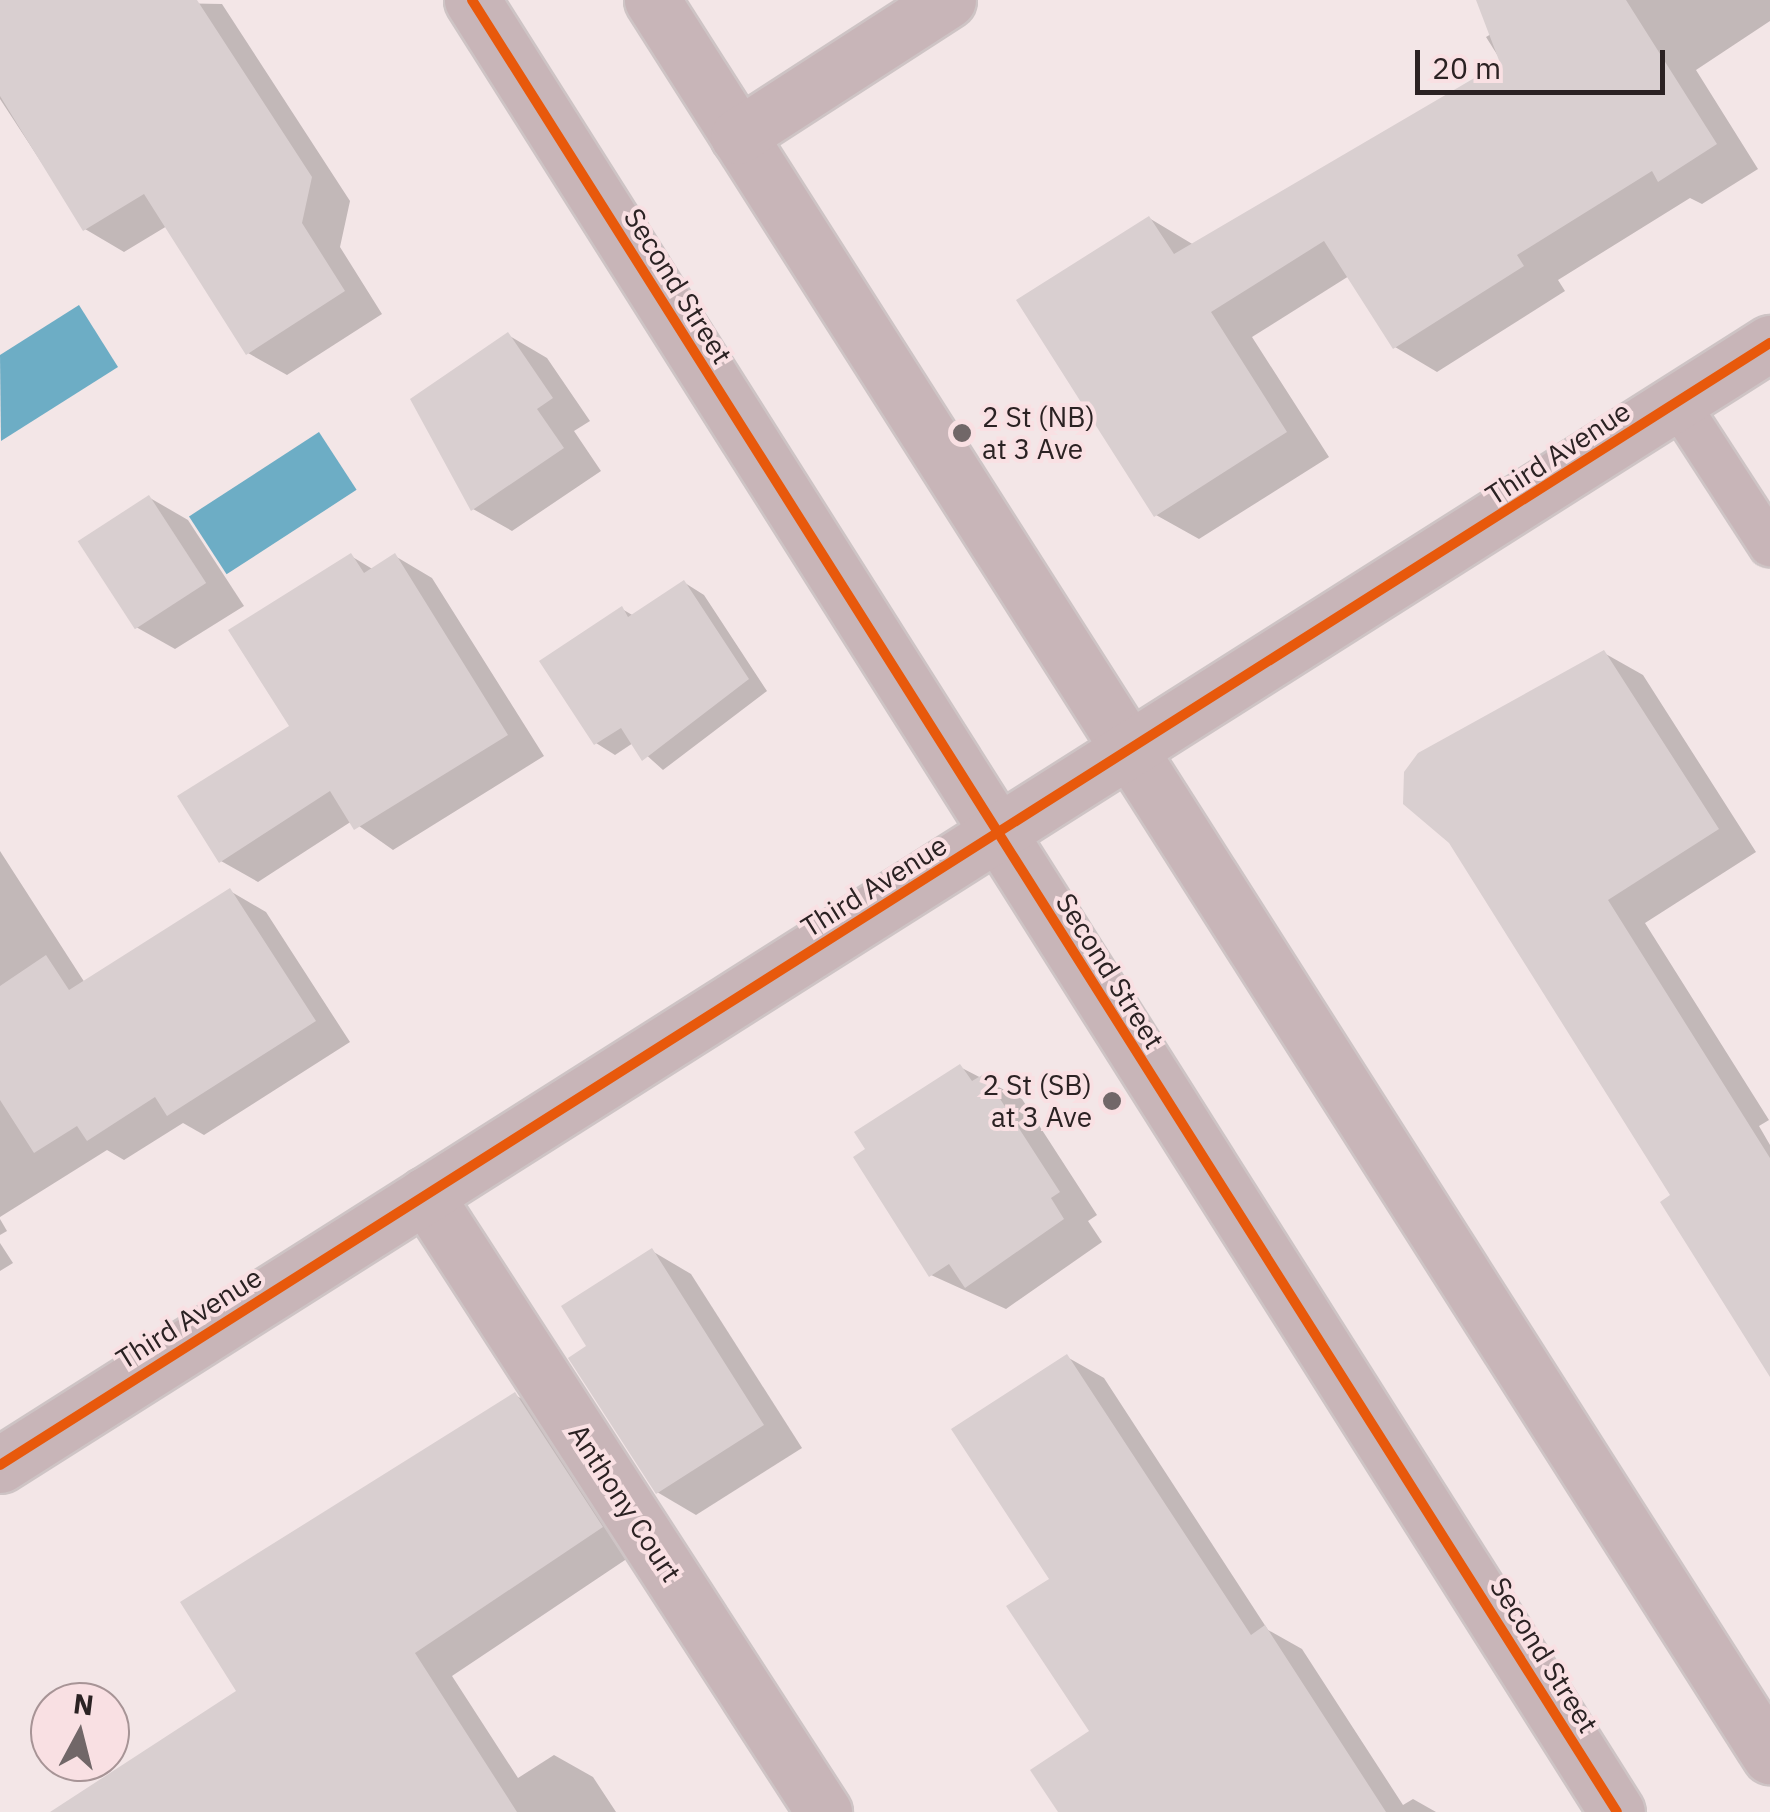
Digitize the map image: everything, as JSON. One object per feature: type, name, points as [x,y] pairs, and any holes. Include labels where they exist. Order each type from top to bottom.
[{"type":"street","name":"Second Street","points":[[472,0],[996,836],[1617,1812]]},
{"type":"street","points":[[652,0],[1770,1756]]},
{"type":"street","points":[[738,136],[948,0]]},
{"type":"street","name":"Third Avenue","points":[[0,1465],[996,836],[1130,756],[1770,343]]},
{"type":"street","name":"Anthony Court","points":[[425,1195],[824,1812]]},
{"type":"lane","points":[[1677,402],[1770,544]]},
{"type":"water","points":[[79,305],[118,367],[1,441],[0,355]]},
{"type":"water","points":[[319,432],[357,490],[227,574],[189,516]]},
{"type":"building","points":[[0,0],[197,0],[312,177],[302,223],[345,291],[246,355],[144,194],[83,231],[0,96]]},
{"type":"building","points":[[1476,0],[1626,0],[1717,144],[1658,182],[1652,171],[1517,255],[1524,266],[1393,349],[1324,241],[1211,312],[1287,432],[1154,517],[1016,300],[1149,216],[1174,254],[1500,63]]},
{"type":"building","points":[[508,332],[553,398],[537,409],[564,448],[471,511],[410,399]]},
{"type":"building","points":[[149,495],[206,583],[135,629],[78,541]]},
{"type":"building","points":[[351,553],[364,573],[395,553],[508,735],[354,830],[330,791],[219,863],[177,796],[289,726],[228,630]]},
{"type":"building","points":[[684,580],[749,679],[642,761],[621,728],[594,745],[539,661],[622,606],[628,617]]},
{"type":"building","points":[[1604,650],[1719,829],[1608,900],[1770,1158],[1770,1377],[1660,1202],[1670,1195],[1449,843],[1403,804],[1404,772],[1418,753]]},
{"type":"building","points":[[230,888],[316,1021],[167,1116],[155,1097],[87,1141],[77,1126],[34,1153],[0,1100],[0,986],[46,955],[69,990]]},
{"type":"building","points":[[960,1064],[972,1081],[984,1074],[1060,1192],[1051,1198],[1064,1219],[965,1288],[949,1264],[929,1277],[853,1157],[865,1149],[854,1132]]},
{"type":"building","points":[[652,1248],[764,1425],[656,1494],[568,1358],[586,1346],[561,1306]]},
{"type":"building","points":[[1067,1354],[1251,1635],[1265,1625],[1386,1812],[1058,1812],[1030,1770],[1089,1731],[1006,1606],[1049,1579],[951,1429]]},
{"type":"building","points":[[515,1392],[603,1527],[415,1653],[517,1812],[50,1812],[96,1782],[130,1782],[130,1760],[236,1691],[180,1602]]},
{"type":"cycle path","points":[[472,0],[1617,1812]]},
{"type":"cycle path","points":[[0,1465],[1770,343]]},
{"type":"place","name":"2 St (NB) at 3 Ave","points":[[962,433]]},
{"type":"place","name":"2 St (SB) at 3 Ave","points":[[1112,1101]]}]
